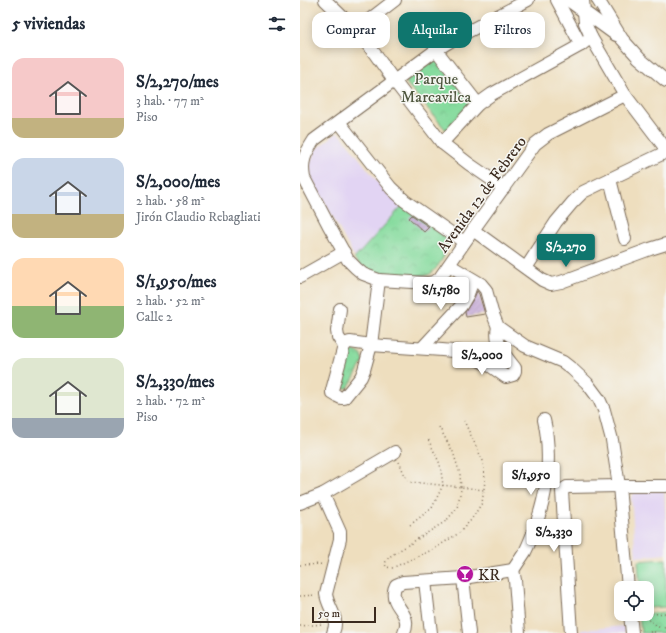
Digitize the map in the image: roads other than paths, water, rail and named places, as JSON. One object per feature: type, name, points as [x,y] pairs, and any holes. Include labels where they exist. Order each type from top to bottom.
[{"type":"street","points":[[325,0],[337,12]]},
{"type":"street","points":[[379,12],[395,0]]},
{"type":"street","name":"Avenida 12 de Febrero","points":[[528,0],[436,50],[395,82],[314,140],[306,152],[303,162],[304,178],[348,260],[356,268],[363,274],[379,280],[428,283],[439,279],[464,242],[536,144],[548,134],[625,95]]},
{"type":"street","points":[[557,0],[625,95],[666,148]]},
{"type":"street","points":[[568,0],[583,5],[622,39],[639,58],[666,81]]},
{"type":"street","points":[[598,0],[622,39]]},
{"type":"street","points":[[583,5],[586,41]]},
{"type":"street","points":[[442,143],[478,104],[492,94],[586,41]]},
{"type":"street","points":[[370,48],[442,143],[468,164],[504,188]]},
{"type":"street","points":[[436,50],[478,104]]},
{"type":"street","points":[[339,122],[391,188],[405,201],[464,242]]},
{"type":"street","points":[[526,268],[556,222],[583,192],[666,152]]},
{"type":"street","points":[[610,178],[625,239]]},
{"type":"street","points":[[473,230],[542,280],[551,284],[561,282],[666,244]]},
{"type":"street","points":[[300,277],[344,252]]},
{"type":"street","points":[[379,280],[371,345],[364,370],[344,398],[332,393],[344,346],[350,342],[371,345],[463,352],[492,367],[506,377],[513,376],[515,368],[499,344],[497,332],[498,327],[486,290],[481,284],[449,265]]},
{"type":"street","points":[[422,348],[461,306],[468,294],[473,280]]},
{"type":"street","points":[[340,310],[337,331],[338,337],[344,346]]},
{"type":"street","points":[[498,327],[525,346],[563,362],[587,383],[599,399],[604,410],[612,440],[619,486],[627,581]]},
{"type":"street","points":[[519,633],[513,570],[525,552],[545,490],[548,451],[547,432],[544,420]]},
{"type":"street","points":[[300,503],[323,494],[395,452]]},
{"type":"street","points":[[571,633],[562,491],[567,487],[666,486]]},
{"type":"street","points":[[323,494],[340,532],[340,539],[326,594],[335,616],[334,628]]},
{"type":"street","points":[[404,633],[407,626],[406,619],[394,598],[396,585],[403,582],[463,578],[513,570]]},
{"type":"street","points":[[463,578],[469,633]]},
{"type":"street","points":[[425,581],[431,633]]},
{"type":"street","points":[[631,621],[632,633]]},
{"type":"place","name":"KR","points":[[465,574]]},
{"type":"park label","name":"Parque Marcavilca","points":[[436,87]]}]
